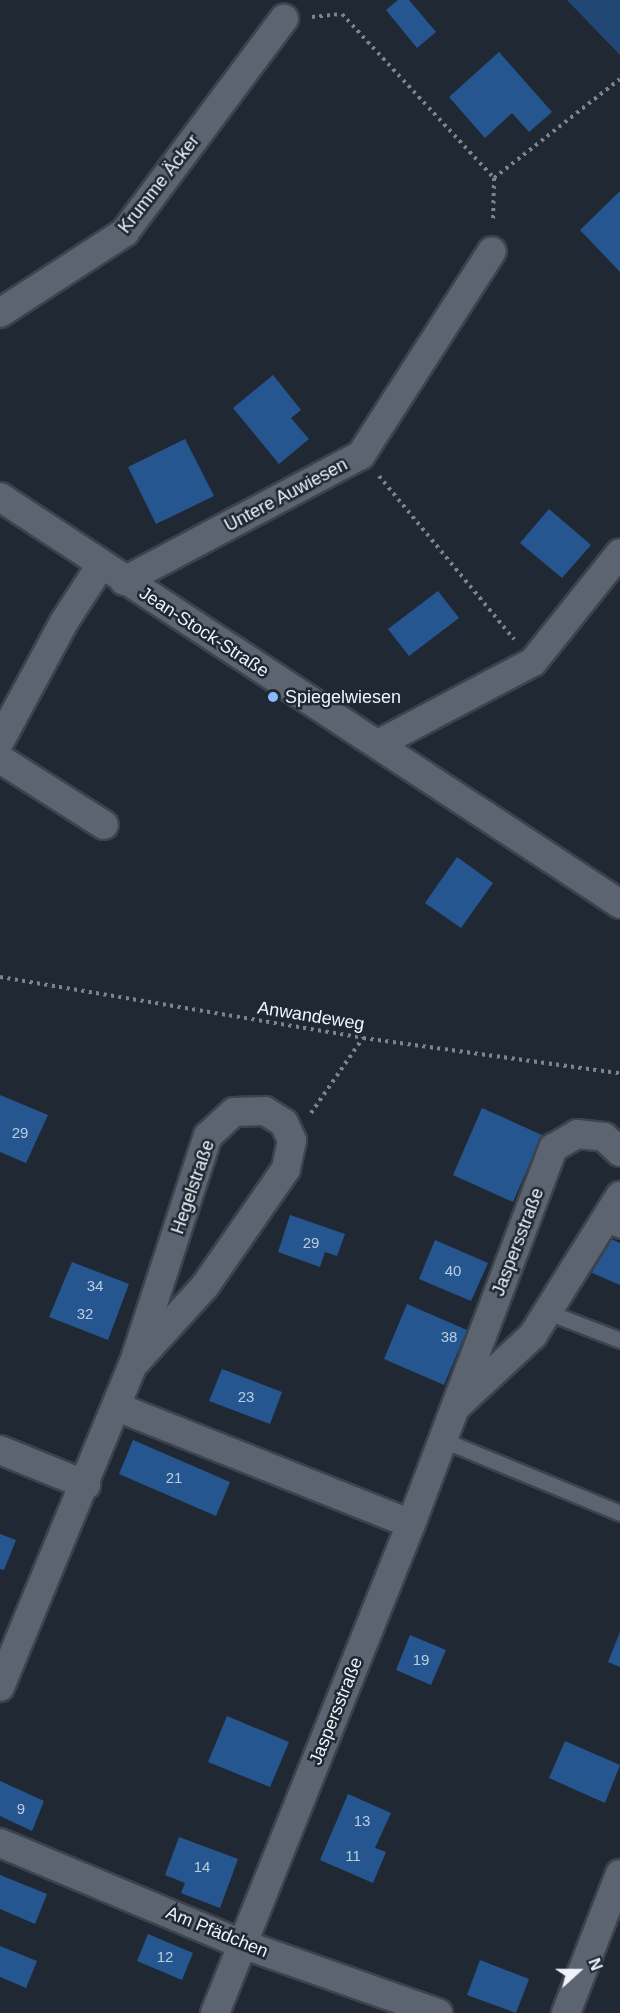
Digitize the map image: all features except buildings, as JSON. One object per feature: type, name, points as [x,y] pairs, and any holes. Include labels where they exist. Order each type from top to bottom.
[{"type":"street","name":"Krumme Äcker","points":[[0,312],[125,232],[284,19]]},
{"type":"street","name":"Untere Auwiesen","points":[[124,580],[362,455],[492,251]]},
{"type":"street","name":"Jean-Stock-Straße","points":[[0,497],[620,904]]},
{"type":"street","points":[[378,744],[533,662],[620,553]]},
{"type":"street","points":[[0,741],[64,622],[101,564]]},
{"type":"street","points":[[0,759],[104,825]]},
{"type":"street","name":"Hegelstraße","points":[[0,1687],[134,1365],[208,1136],[234,1112],[265,1111],[284,1123],[292,1140],[286,1169],[205,1286],[134,1365]]},
{"type":"street","name":"Jaspersstraße","points":[[215,2013],[411,1524],[553,1148],[577,1134],[604,1137],[620,1152]]},
{"type":"street","name":"Jaspersstraße","points":[[455,1408],[533,1335],[545,1311],[611,1227],[620,1196]]},
{"type":"street","points":[[117,1407],[411,1524]]},
{"type":"street","points":[[0,1450],[86,1485]]},
{"type":"street","name":"Am Pfädchen","points":[[0,1843],[242,1944],[438,2013]]},
{"type":"street","points":[[566,2013],[620,1874]]},
{"type":"lane","points":[[545,1311],[620,1340]]},
{"type":"lane","points":[[443,1440],[620,1514]]},
{"type":"path","points":[[284,19],[342,14],[494,178],[492,251]]},
{"type":"path","points":[[494,178],[620,79]]},
{"type":"path","points":[[362,455],[533,662]]},
{"type":"path","name":"Anwandeweg","points":[[0,977],[363,1038],[620,1073]]},
{"type":"path","points":[[292,1140],[363,1038]]},
{"type":"shaded area","points":[[567,0],[620,0],[620,55]]},
{"type":"place","name":"Spiegelwiesen","points":[[273,697]]}]
